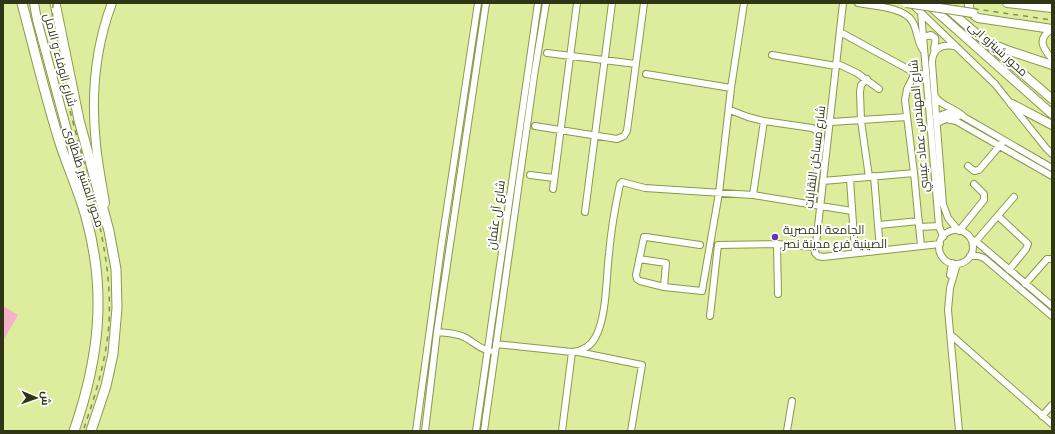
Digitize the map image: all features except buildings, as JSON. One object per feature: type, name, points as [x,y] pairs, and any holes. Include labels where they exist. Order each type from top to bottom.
[{"type":"highway","name":"محور المشير طنطاوى","points":[[22,3],[58,139],[79,194],[94,256],[97,281],[98,315],[96,344],[84,402],[74,431]]},
{"type":"highway","name":"محور المشير طنطاوى","points":[[55,3],[79,120],[106,218],[116,270],[117,322],[115,343],[110,370],[91,431]]},
{"type":"main road","name":"شارع الوفاء و الامل","points":[[34,3],[37,20],[74,158],[79,194]]},
{"type":"main road","name":"شارع الوفاء و الامل","points":[[106,218],[96,144],[94,93],[100,45],[112,3]]},
{"type":"main road","points":[[906,3],[1052,24]]},
{"type":"main road","name":"محور شينزو ابى","points":[[927,3],[1052,114]]},
{"type":"main road","name":"محور شينزو ابى","points":[[941,3],[1052,99]]},
{"type":"main road","points":[[969,3],[970,11],[978,18],[1052,29]]},
{"type":"main road","points":[[1007,3],[1052,8]]},
{"type":"main road","points":[[983,40],[1007,50],[1052,65]]},
{"type":"main road","points":[[1012,104],[1052,125]]},
{"type":"street","points":[[416,431],[478,3]]},
{"type":"street","points":[[425,431],[486,3]]},
{"type":"street","name":"شارع آل عثمان","points":[[476,431],[538,3]]},
{"type":"street","name":"شارع آل عثمان","points":[[484,431],[534,76],[546,3]]},
{"type":"street","points":[[553,189],[577,3]]},
{"type":"street","points":[[585,212],[612,3]]},
{"type":"street","points":[[535,126],[620,138],[626,133],[644,3]]},
{"type":"street","points":[[702,290],[719,193],[744,3]]},
{"type":"street","name":"شارع مساكن النقابات","points":[[815,247],[831,122],[843,3]]},
{"type":"street","points":[[858,3],[896,10],[908,15],[912,20],[917,39],[924,51]]},
{"type":"street","points":[[911,3],[995,84],[1042,144],[1052,154]]},
{"type":"street","name":"شارع المهندس عماد عيسي","points":[[921,12],[939,226],[943,237]]},
{"type":"street","points":[[1052,29],[1045,35],[1042,43],[1045,51],[1052,58]]},
{"type":"street","points":[[840,32],[915,73],[926,75]]},
{"type":"street","points":[[923,37],[931,35],[935,38],[936,41],[933,48],[935,52]]},
{"type":"street","name":"شارع المهندس عماد عيسي","points":[[957,47],[950,45],[939,48],[935,52],[932,60],[943,204],[948,218],[959,231]]},
{"type":"street","points":[[547,53],[636,64]]},
{"type":"street","points":[[772,55],[836,65],[852,70],[880,89]]},
{"type":"street","points":[[915,73],[906,94],[907,117],[921,246]]},
{"type":"street","points":[[646,74],[732,88]]},
{"type":"street","points":[[866,79],[860,88],[861,121],[872,177],[879,225],[880,250]]},
{"type":"street","points":[[934,95],[938,101],[959,113],[1001,143],[1052,176]]},
{"type":"street","points":[[730,110],[764,121],[812,128],[815,130],[820,136],[821,143],[812,205]]},
{"type":"street","points":[[936,120],[942,113],[964,117]]},
{"type":"street","points":[[831,122],[907,117]]},
{"type":"street","points":[[936,120],[946,119],[956,121],[1052,168]]},
{"type":"street","points":[[754,195],[764,121]]},
{"type":"street","points":[[968,166],[974,172],[979,170],[1001,143]]},
{"type":"street","points":[[823,181],[914,173]]},
{"type":"street","points":[[530,174],[554,178]]},
{"type":"street","points":[[850,179],[855,253]]},
{"type":"street","points":[[574,352],[587,347],[592,343],[598,332],[604,308],[612,232],[621,183],[625,182],[645,188],[754,195],[852,211]]},
{"type":"street","points":[[959,231],[984,200],[984,194],[974,184]]},
{"type":"street","points":[[1014,197],[998,216],[973,240],[970,256],[964,262],[954,264],[942,256],[940,244],[943,237],[948,233],[959,231],[967,235],[973,240],[1009,270],[1025,284],[1052,306]]},
{"type":"street","points":[[998,216],[1028,244],[1026,249],[1009,270]]},
{"type":"street","points":[[879,225],[919,224],[939,226]]},
{"type":"street","points":[[700,245],[646,237],[643,239],[636,275],[637,279],[664,286],[713,292]]},
{"type":"street","points":[[776,244],[778,294]]},
{"type":"street","points":[[710,316],[718,245],[776,244],[815,247],[815,253],[821,257],[940,244]]},
{"type":"street","points":[[442,248],[450,249]]},
{"type":"street","points":[[970,256],[984,258],[1052,316]]},
{"type":"street","points":[[639,258],[666,263],[664,286]]},
{"type":"street","points":[[1025,284],[1047,259],[1052,259]]},
{"type":"street","points":[[954,264],[948,310],[958,431]]},
{"type":"street","points":[[954,264],[946,288],[945,310],[958,431]]},
{"type":"street","points":[[438,332],[460,335],[488,351],[495,352]]},
{"type":"street","points":[[951,335],[1052,424]]},
{"type":"street","points":[[496,344],[574,352],[642,365],[631,431]]},
{"type":"street","points":[[562,431],[574,352]]},
{"type":"street","points":[[787,431],[792,402]]},
{"type":"street","points":[[1042,416],[1052,405]]},
{"type":"shaded area","points":[[3,306],[18,315],[3,341]]},
{"type":"railway","points":[[53,3],[52,29],[55,49],[101,231],[109,292],[108,334],[104,359],[95,395],[83,431]]},
{"type":"railway","points":[[934,3],[1052,20]]},
{"type":"place","name":"الجامعة المصرية الصينية فرع مدينة نصر","points":[[775,237]]}]
